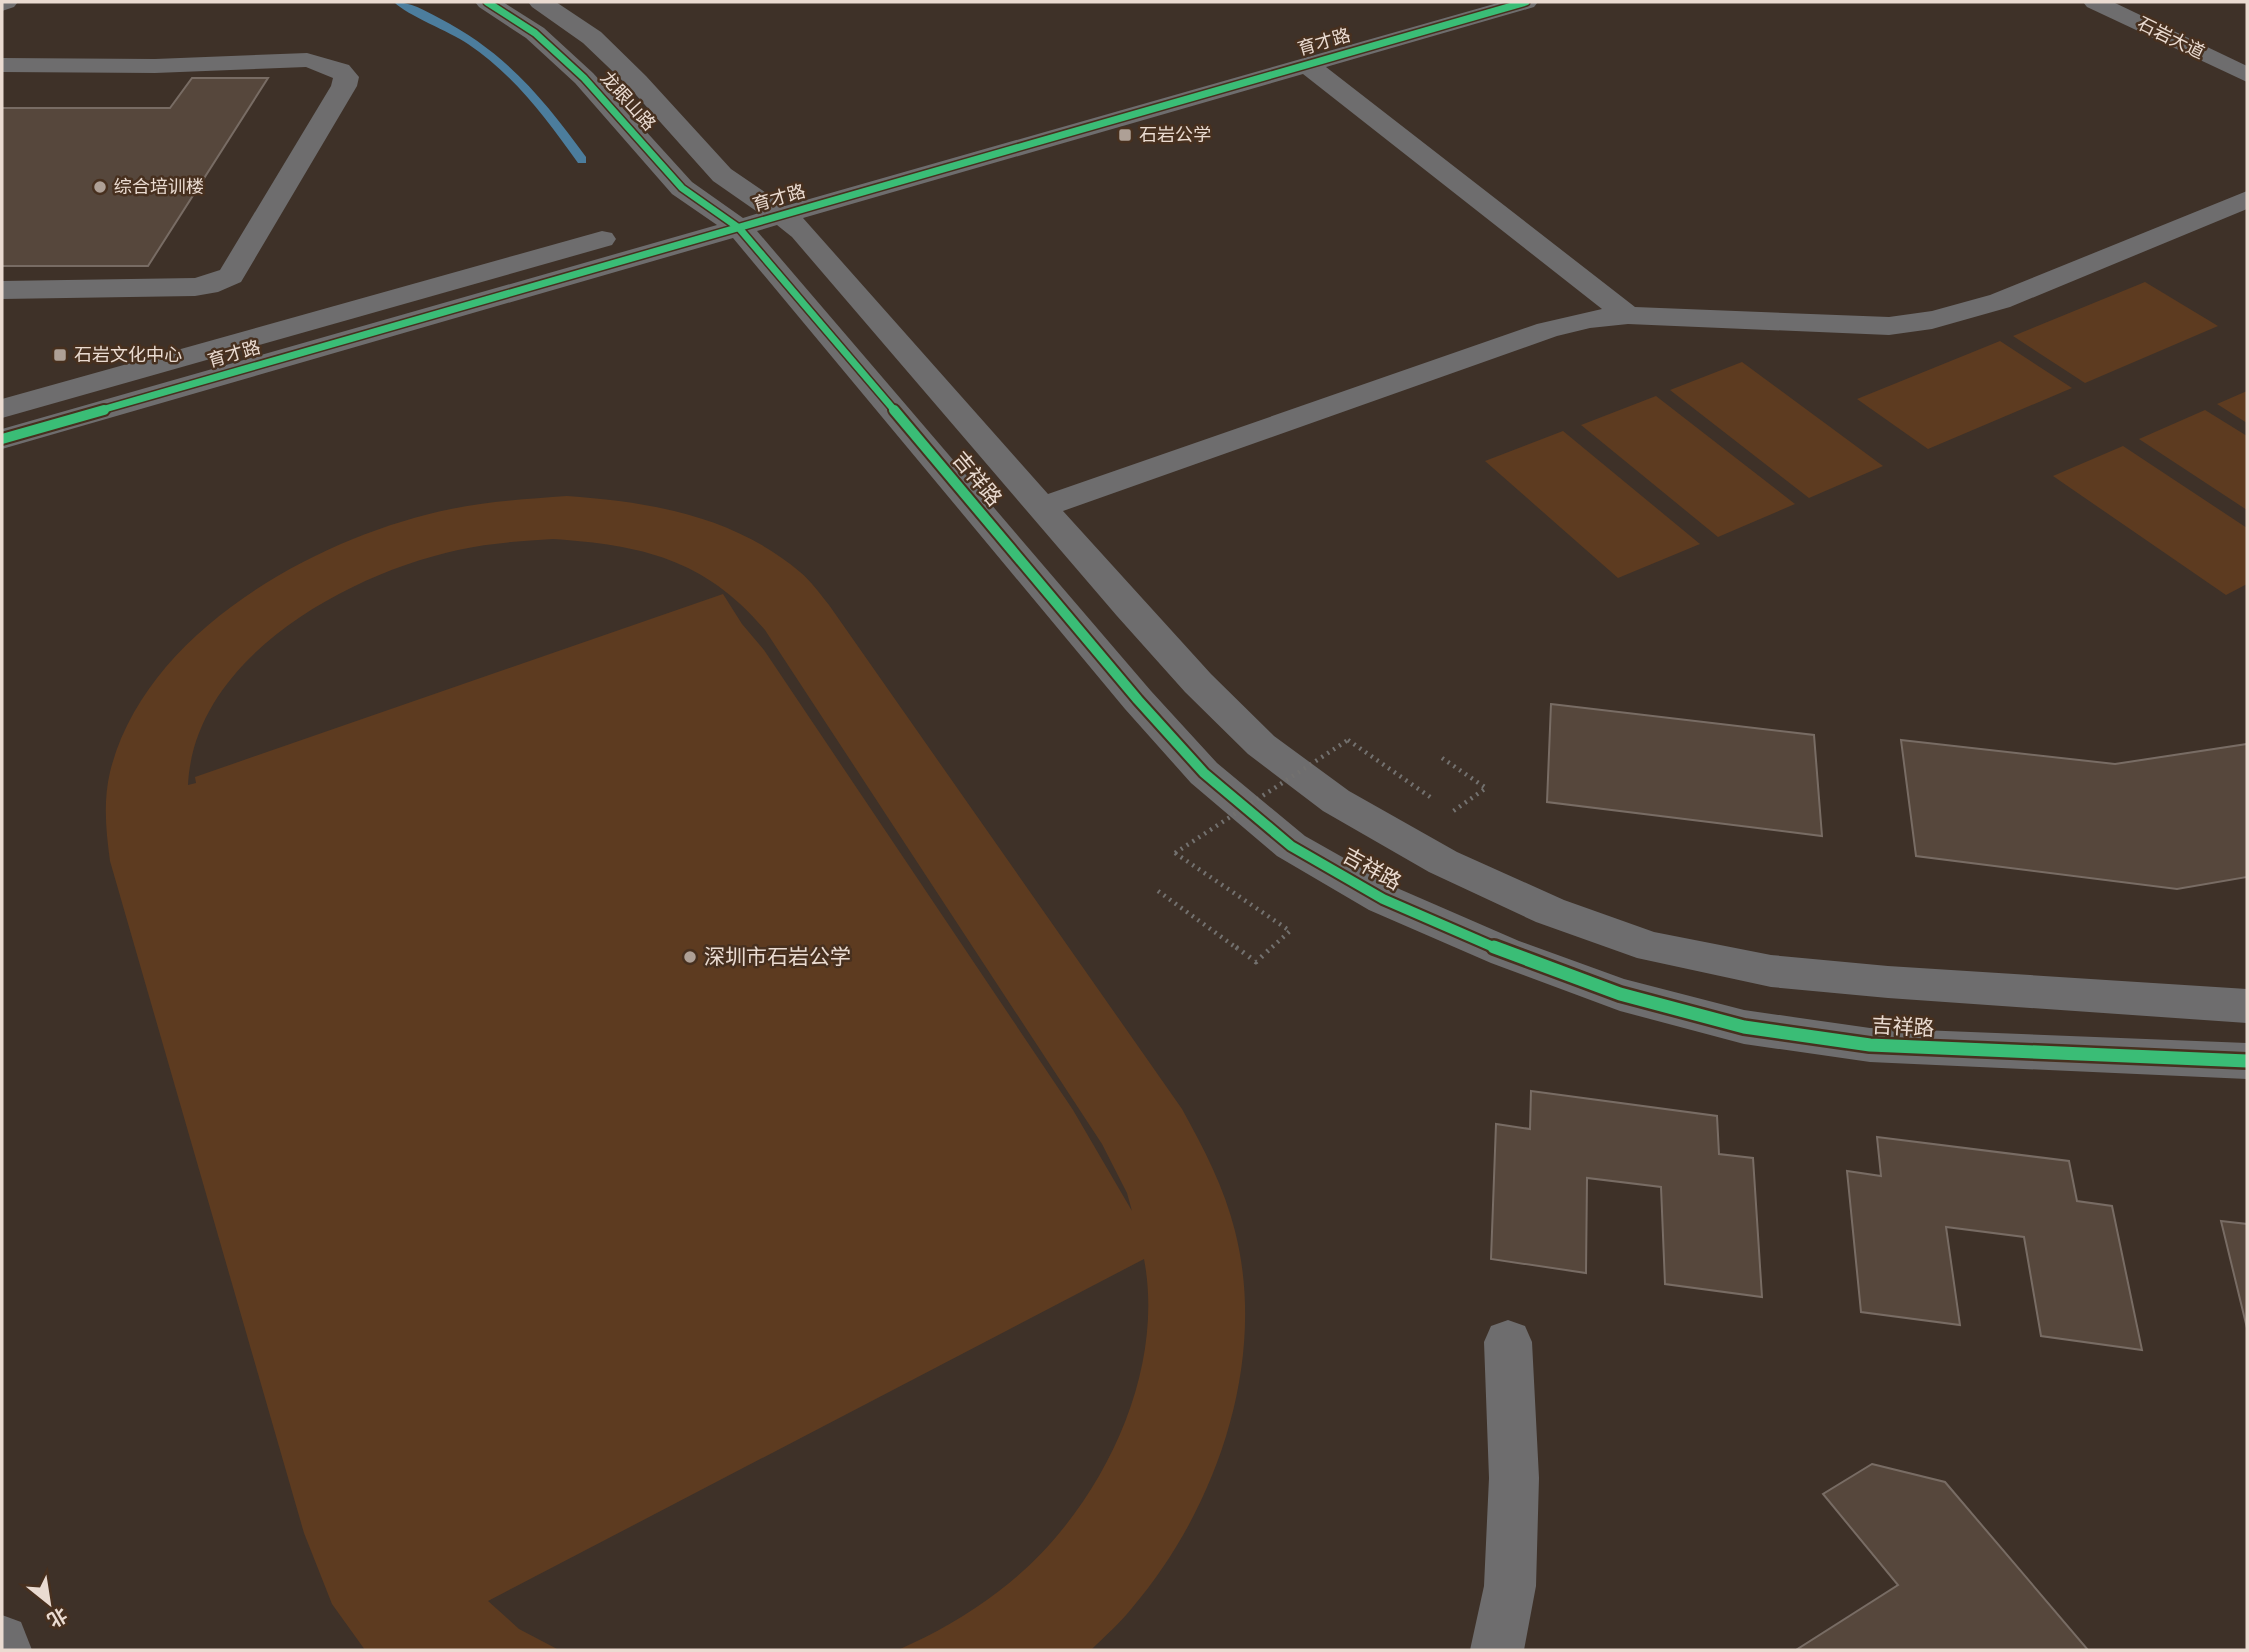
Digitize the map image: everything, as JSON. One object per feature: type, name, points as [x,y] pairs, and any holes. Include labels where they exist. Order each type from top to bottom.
[{"type":"street","name":"龙眼山路","points":[[487,2],[535,33],[584,78],[682,188],[734,212],[739,190],[717,170],[620,62],[558,12],[540,2]]},
{"type":"street","name":"育才路","points":[[1345,28],[1439,2]]},
{"type":"street","name":"育才路","points":[[2,409],[734,212],[786,201],[1308,65],[1526,2]]},
{"type":"street","name":"石岩大道","points":[[2095,2],[2247,75]]},
{"type":"street","name":"石岩大道","points":[[2143,2],[2247,50]]},
{"type":"street","points":[[2,65],[155,66],[307,60],[340,70],[346,77],[344,86],[231,276],[208,286],[195,287],[2,290]]},
{"type":"street","points":[[1308,65],[1628,315]]},
{"type":"street","points":[[1042,508],[1547,330],[1589,319],[1628,315],[1889,326],[1925,323],[1960,315],[2000,300],[2247,199]]},
{"type":"street","name":"吉祥路","points":[[786,201],[833,265],[1189,674],[1261,745],[1336,801],[1443,862],[1550,911],[1651,947],[1770,971],[1888,982],[2247,1006]]},
{"type":"street","name":"育才路","points":[[2,439],[734,212]]},
{"type":"street","name":"吉祥路","points":[[734,212],[785,279],[1138,700],[1204,773],[1291,846],[1383,899],[1505,953],[1620,994],[1744,1027],[1870,1045],[2247,1061]]},
{"type":"street","points":[[1497,1650],[1511,1572],[1514,1478],[1508,1342]]},
{"type":"street","points":[[2,1641],[5,1650]]},
{"type":"path","points":[[1158,891],[1256,962],[1290,931],[1175,853],[1348,740],[1454,813],[1486,788],[1442,758]]},
{"type":"shaded area","points":[[2145,282],[2218,326],[2085,383],[2013,336]]},
{"type":"shaded area","points":[[2000,341],[2072,388],[1928,449],[1857,399]]},
{"type":"shaded area","points":[[1742,362],[1883,466],[1809,498],[1670,390]]},
{"type":"shaded area","points":[[2247,391],[2247,423],[2217,404]]},
{"type":"shaded area","points":[[1656,396],[1795,504],[1718,537],[1581,425]]},
{"type":"shaded area","points":[[2205,410],[2247,436],[2247,510],[2139,439]]},
{"type":"shaded area","points":[[1563,431],[1700,544],[1618,578],[1485,461]]},
{"type":"shaded area","points":[[2123,446],[2247,528],[2247,584],[2226,595],[2053,476]]},
{"type":"shaded area","points":[[567,496],[630,503],[690,515],[748,537],[808,579],[829,605],[1182,1109],[1213,1168],[1235,1231],[1244,1280],[1245,1331],[1239,1381],[1228,1431],[1211,1479],[1189,1525],[1162,1568],[1127,1614],[1091,1650],[898,1650],[950,1624],[999,1591],[1034,1561],[1065,1526],[1093,1486],[1116,1443],[1134,1398],[1145,1351],[1148,1305],[1144,1259],[488,1601],[519,1629],[559,1650],[365,1650],[332,1604],[304,1533],[110,861],[106,805],[110,772],[129,721],[159,675],[198,634],[244,597],[294,567],[347,542],[400,522],[465,506]],"holes":[[[553,539],[643,552],[670,560],[695,572],[742,606],[765,630],[1102,1144],[1127,1193],[1132,1211],[1073,1110],[764,650],[742,624],[723,594],[195,777],[196,783],[188,785],[197,739],[217,698],[247,661],[284,628],[326,601],[370,579],[458,550]]]},
{"type":"building","name":"综合培训楼","points":[[192,78],[268,78],[148,266],[2,266],[2,108],[170,108]]},
{"type":"building","points":[[1551,704],[1814,735],[1822,836],[1547,802]]},
{"type":"building","points":[[1901,740],[2115,764],[2247,744],[2247,877],[2177,889],[1916,856]]},
{"type":"building","points":[[1531,1091],[1717,1116],[1719,1154],[1753,1158],[1762,1297],[1665,1284],[1661,1187],[1587,1178],[1586,1273],[1491,1259],[1496,1124],[1530,1129]]},
{"type":"building","points":[[1877,1137],[2069,1161],[2077,1201],[2112,1206],[2142,1350],[2041,1336],[2024,1237],[1946,1227],[1960,1325],[1861,1312],[1847,1171],[1881,1176]]},
{"type":"building","points":[[2221,1221],[2247,1224],[2247,1328]]},
{"type":"building","points":[[1872,1464],[1945,1482],[2088,1650],[1796,1650],[1898,1585],[1823,1494]]},
{"type":"waterway","points":[[399,2],[461,34],[495,58],[536,99],[582,160]]},
{"type":"cycle path","points":[[487,2],[535,33],[584,78],[682,188],[739,228],[1138,700],[1204,773],[1291,846],[1383,899],[1505,952],[1620,994],[1744,1027],[1870,1045],[2247,1061]]},
{"type":"cycle path","points":[[2,439],[1526,2]]},
{"type":"place","name":"石岩公学","points":[[1125,135]]},
{"type":"place","name":"综合培训楼","points":[[100,187]]},
{"type":"place","name":"石岩文化中心","points":[[60,355]]},
{"type":"place","name":"深圳市石岩公学","points":[[690,957]]}]
